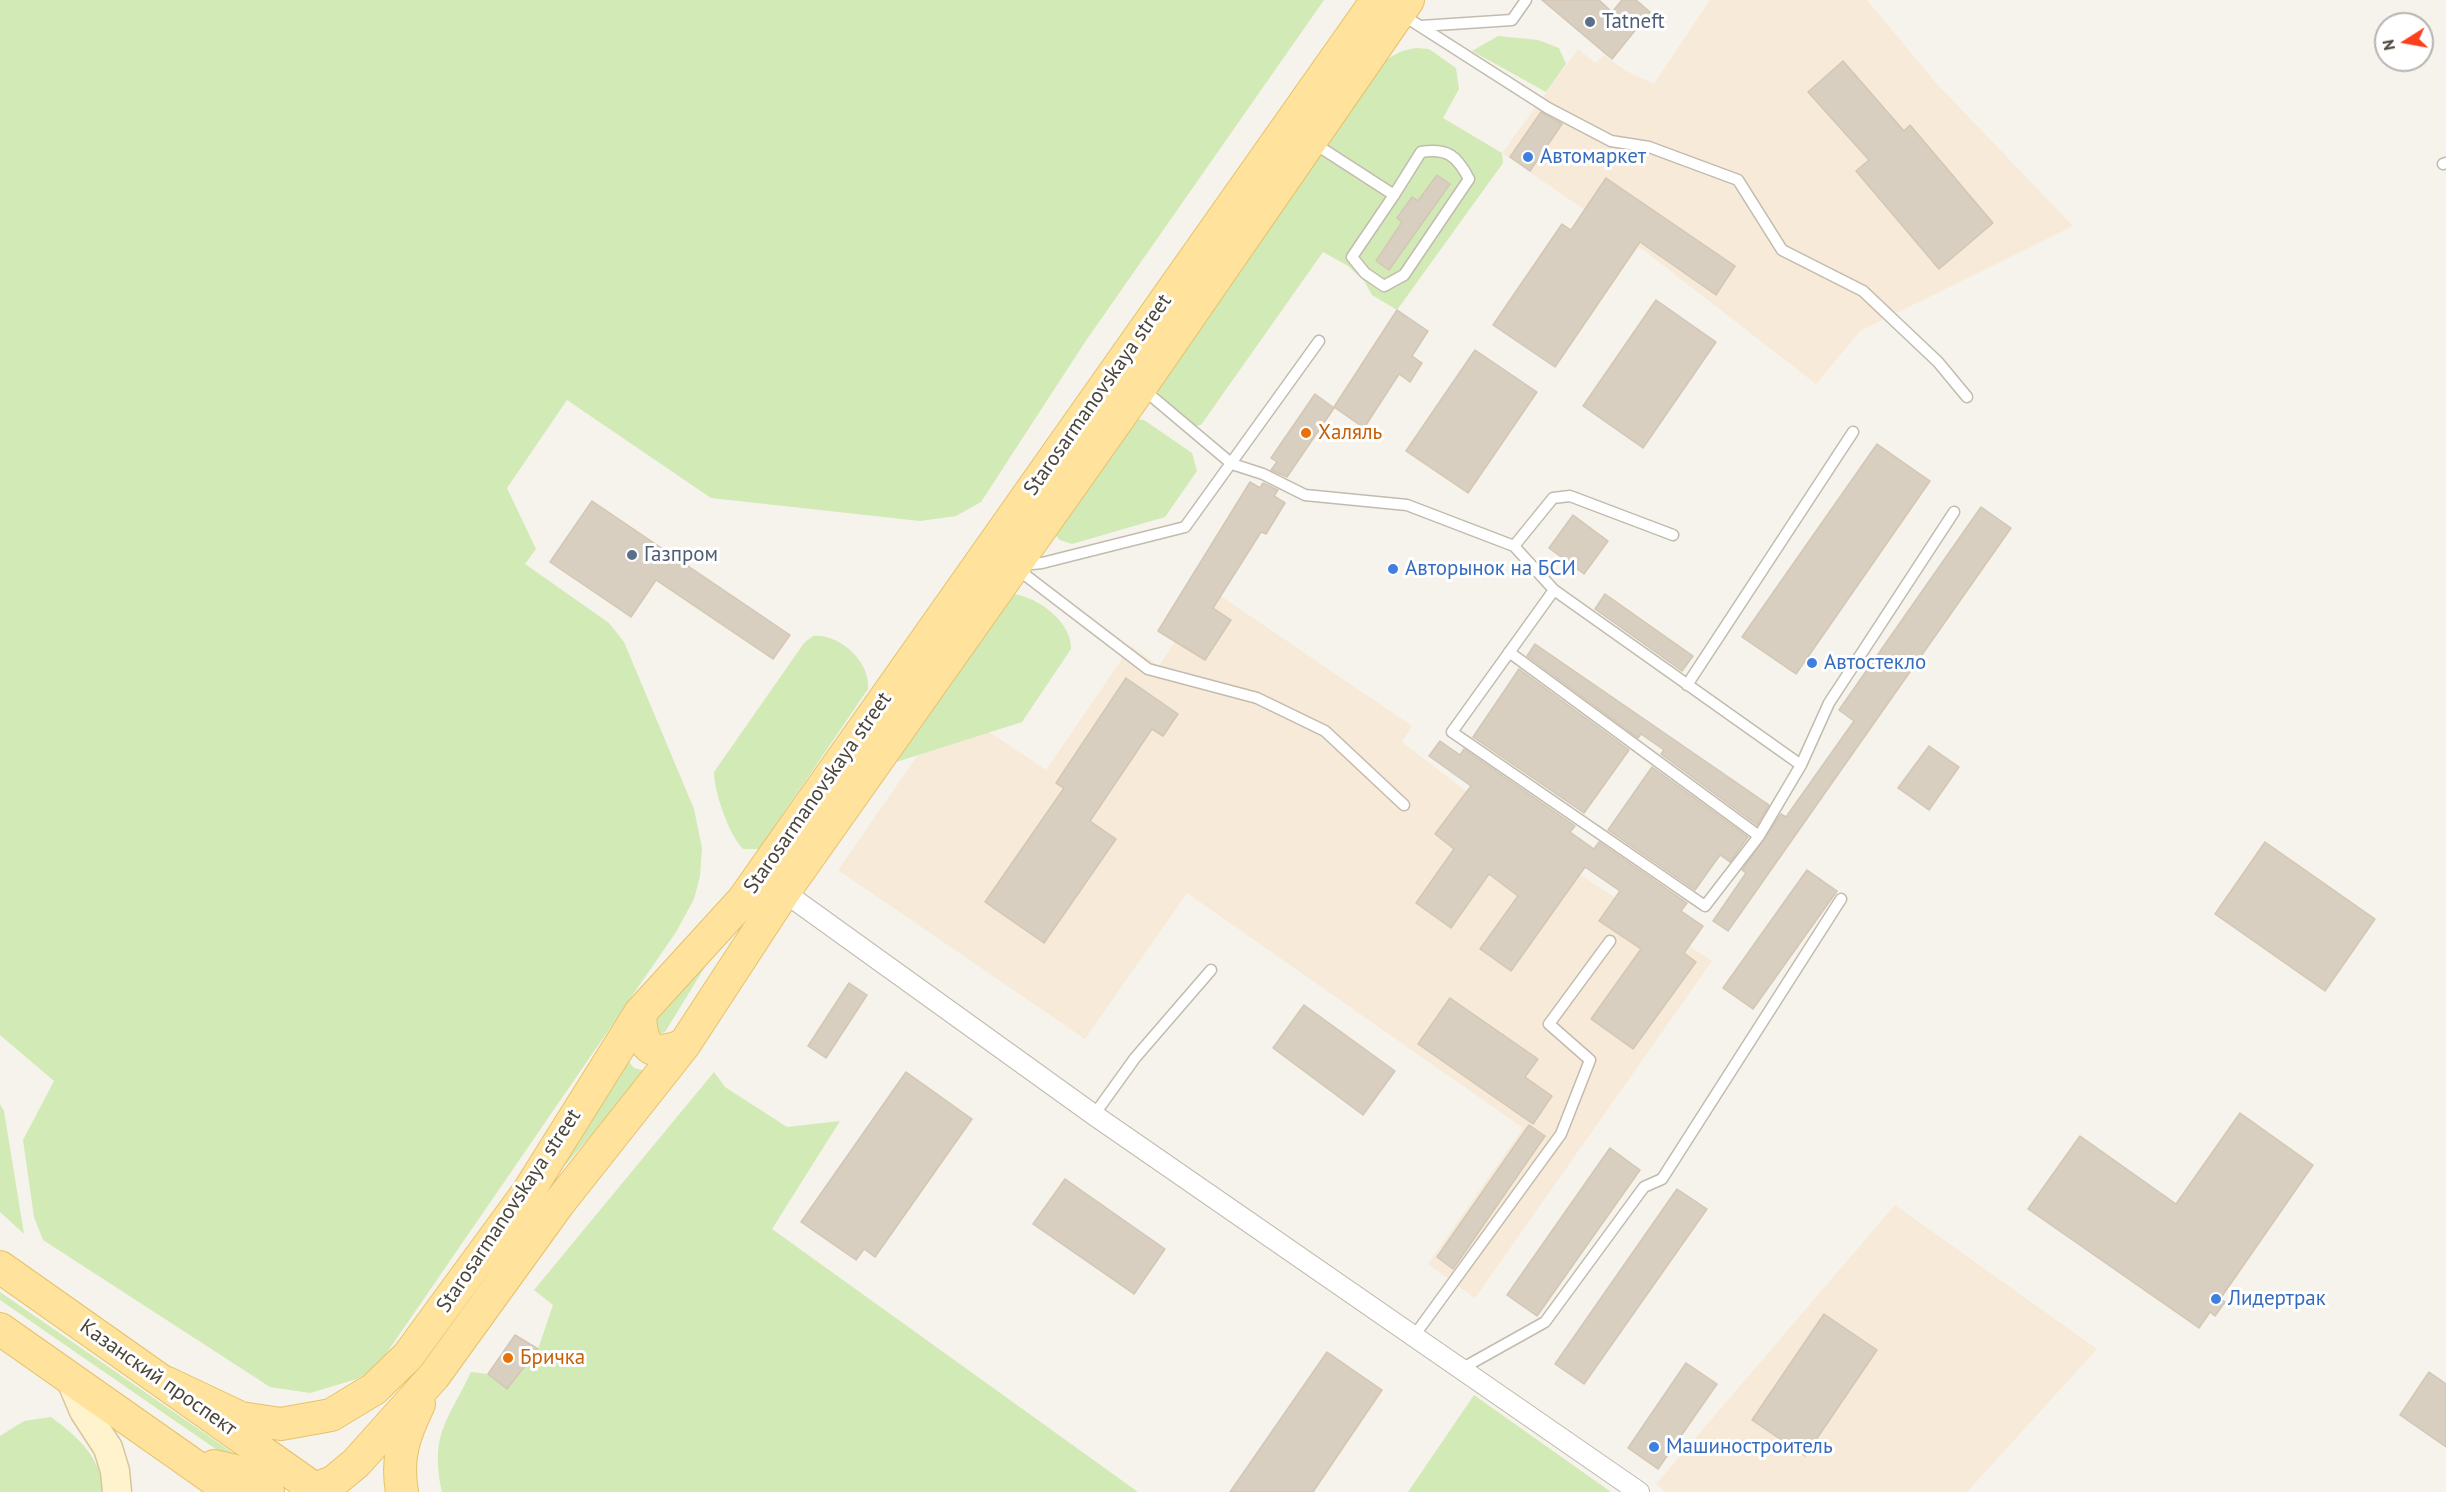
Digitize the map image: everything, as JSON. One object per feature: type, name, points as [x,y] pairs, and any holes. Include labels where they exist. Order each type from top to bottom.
[{"type":"main road","name":"Starosarmanovskaya street","points":[[434,1376],[559,1203],[684,1045],[784,892],[1140,388],[1401,10]]},
{"type":"main road","name":"Starosarmanovskaya street","points":[[167,1383],[241,1418],[281,1424],[331,1414],[374,1389],[408,1356],[528,1192],[639,1013],[743,900],[1401,10]]},
{"type":"main road","points":[[639,1013],[643,1041],[649,1048],[667,1052],[684,1045]]},
{"type":"main road","name":"Казанский проспект","points":[[0,1267],[167,1383],[313,1491]]},
{"type":"main road","points":[[0,1329],[232,1492]]},
{"type":"main road","points":[[313,1491],[333,1482],[356,1463],[434,1376]]},
{"type":"main road","points":[[402,1492],[398,1471],[404,1434],[434,1376]]},
{"type":"main road","points":[[70,1378],[84,1411],[108,1448],[115,1471],[117,1492]]},
{"type":"main road","points":[[187,1459],[232,1470],[268,1492]]},
{"type":"street","points":[[784,892],[1094,1115],[1639,1492]]},
{"type":"lane","points":[[1401,10],[1512,20],[1526,0]]},
{"type":"lane","points":[[1401,10],[1548,108],[1611,141],[1648,147],[1738,180],[1782,250],[1863,291],[1938,362],[1967,397]]},
{"type":"lane","points":[[1310,140],[1394,195]]},
{"type":"lane","points":[[1437,150],[1460,160],[1469,179],[1404,275],[1384,286],[1365,273],[1352,257],[1394,195],[1421,152],[1437,150]]},
{"type":"lane","points":[[1013,566],[1042,563],[1185,527],[1319,341]]},
{"type":"lane","points":[[1140,388],[1232,464],[1263,474],[1305,495],[1407,505],[1514,546],[1554,590],[1801,765]]},
{"type":"lane","points":[[1687,685],[1853,432]]},
{"type":"lane","points":[[1514,546],[1553,498],[1569,496],[1673,535]]},
{"type":"lane","points":[[1554,590],[1452,732],[1705,906],[1759,836],[1801,765],[1829,703],[1954,512]]},
{"type":"lane","points":[[1013,566],[1148,669],[1257,698],[1325,731],[1404,804]]},
{"type":"lane","points":[[1509,652],[1759,836]]},
{"type":"lane","points":[[1461,1369],[1545,1322],[1644,1187],[1662,1179],[1841,899]]},
{"type":"lane","points":[[1414,1336],[1561,1134],[1590,1060],[1549,1024],[1610,940]]},
{"type":"lane","points":[[1094,1115],[1135,1058],[1211,970]]},
{"type":"shaded area","points":[[1710,0],[1867,0],[1937,84],[2073,226],[1860,331],[1816,384],[1646,252],[1502,153],[1578,49],[1595,63],[1604,55],[1626,71],[1654,84]]},
{"type":"shaded area","points":[[1209,588],[1412,726],[1402,742],[1544,851],[1712,961],[1475,1298],[1428,1264],[1523,1128],[1187,893],[1085,1039],[838,870],[927,742],[980,726],[1046,770],[1131,646],[1159,666]]},
{"type":"shaded area","points":[[1895,1205],[2097,1349],[1967,1492],[1666,1492],[1656,1484]]},
{"type":"green space","points":[[0,0],[1324,0],[1085,342],[981,502],[956,516],[920,521],[711,498],[567,400],[507,488],[536,549],[525,564],[609,623],[624,642],[694,809],[702,848],[700,876],[694,899],[676,932],[377,1367],[357,1379],[310,1393],[270,1387],[43,1240],[34,1217],[23,1140],[54,1081],[0,1035]]},
{"type":"green space","points":[[1498,36],[1538,40],[1559,48],[1566,64],[1546,92],[1472,51]]},
{"type":"green space","points":[[1416,48],[1429,49],[1456,68],[1459,89],[1443,118],[1502,153],[1503,163],[1397,310],[1372,295],[1364,281],[1348,266],[1323,252],[1201,425],[1195,426],[1161,399],[1156,386],[1385,60],[1402,51]]},
{"type":"green space","points":[[1136,419],[1144,420],[1192,453],[1197,471],[1165,517],[1072,544],[1060,540],[1052,532]]},
{"type":"green space","points":[[1013,594],[1033,600],[1052,612],[1066,629],[1071,649],[1022,722],[890,764]]},
{"type":"green space","points":[[813,636],[833,639],[851,651],[864,669],[868,679],[868,689],[759,849],[743,849],[723,813],[714,772],[804,643]]},
{"type":"green space","points":[[735,918],[665,1032],[654,1036],[648,1022]]},
{"type":"green space","points":[[625,1057],[634,1068],[647,1071],[547,1186]]},
{"type":"green space","points":[[714,1072],[725,1087],[787,1127],[840,1121],[772,1229],[1138,1492],[442,1492],[438,1456],[443,1429],[471,1372],[488,1374],[507,1389],[538,1349],[553,1305],[534,1290]]},
{"type":"green space","points":[[0,1104],[4,1111],[24,1234],[0,1212]]},
{"type":"green space","points":[[0,1292],[265,1475],[249,1472],[0,1300]]},
{"type":"green space","points":[[1474,1395],[1611,1492],[1408,1492]]},
{"type":"green space","points":[[51,1417],[79,1440],[93,1458],[102,1479],[104,1492],[0,1492],[0,1436],[24,1421]]},
{"type":"building","points":[[1542,0],[1599,0],[1612,12],[1622,0],[1636,0],[1650,12],[1612,59]]},
{"type":"building","points":[[1843,61],[1904,131],[1910,125],[1993,223],[1939,269],[1856,171],[1869,160],[1808,92]]},
{"type":"building","points":[[1541,112],[1562,124],[1530,171],[1510,157]]},
{"type":"building","points":[[1437,175],[1450,184],[1389,270],[1376,261],[1402,222],[1397,218],[1412,197],[1418,201]]},
{"type":"building","points":[[1606,178],[1735,266],[1716,295],[1640,242],[1555,367],[1493,325],[1562,224],[1571,230]]},
{"type":"building","points":[[1656,300],[1716,342],[1643,448],[1583,406]]},
{"type":"building","points":[[1397,310],[1428,331],[1412,356],[1422,363],[1410,382],[1399,374],[1364,428],[1334,407]]},
{"type":"building","points":[[1475,350],[1537,392],[1468,493],[1406,451]]},
{"type":"building","points":[[1315,394],[1334,408],[1287,477],[1271,470],[1277,462],[1271,458]]},
{"type":"building","points":[[1877,444],[1930,481],[1796,674],[1742,637]]},
{"type":"building","points":[[1250,482],[1260,488],[1263,483],[1278,490],[1274,496],[1285,503],[1266,534],[1261,532],[1213,608],[1231,620],[1205,660],[1158,631]]},
{"type":"building","points":[[592,501],[790,635],[773,659],[656,580],[631,617],[550,562]]},
{"type":"building","points":[[1981,507],[2011,528],[1728,931],[1713,921],[1746,873],[1742,870],[1781,814],[1786,817],[1854,721],[1839,710]]},
{"type":"building","points":[[1573,515],[1608,541],[1584,574],[1549,548]]},
{"type":"building","points":[[1605,594],[1693,656],[1682,671],[1595,609]]},
{"type":"building","points":[[1535,644],[1769,805],[1757,825],[1661,754],[1664,750],[1641,734],[1638,738],[1527,656]]},
{"type":"building","points":[[1519,669],[1629,750],[1584,813],[1473,737]]},
{"type":"building","points":[[1126,678],[1178,714],[1163,736],[1152,729],[1090,821],[1116,839],[1044,943],[985,902],[1064,788],[1056,783]]},
{"type":"building","points":[[1440,741],[1460,755],[1464,749],[1575,826],[1570,832],[1594,849],[1599,842],[1687,903],[1681,911],[1703,926],[1684,953],[1696,962],[1633,1049],[1591,1019],[1641,949],[1599,921],[1620,891],[1585,867],[1511,971],[1480,949],[1518,896],[1489,874],[1451,928],[1416,903],[1454,849],[1435,834],[1471,786],[1429,756]]},
{"type":"building","points":[[1929,746],[1959,767],[1929,810],[1898,788]]},
{"type":"building","points":[[1652,767],[1748,837],[1730,862],[1720,855],[1695,890],[1608,830]]},
{"type":"building","points":[[2265,842],[2375,919],[2325,991],[2215,914]]},
{"type":"building","points":[[1807,870],[1837,891],[1753,1009],[1723,988]]},
{"type":"building","points":[[849,983],[867,995],[826,1058],[808,1046]]},
{"type":"building","points":[[1450,998],[1538,1059],[1525,1077],[1552,1096],[1533,1124],[1418,1044]]},
{"type":"building","points":[[1304,1005],[1395,1071],[1363,1115],[1273,1048]]},
{"type":"building","points":[[906,1072],[972,1119],[875,1257],[864,1249],[856,1260],[801,1222]]},
{"type":"building","points":[[2240,1113],[2313,1165],[2220,1299],[2225,1302],[2215,1316],[2210,1312],[2199,1328],[2028,1209],[2080,1136],[2176,1204]]},
{"type":"building","points":[[1529,1125],[1545,1136],[1453,1269],[1437,1257]]},
{"type":"building","points":[[1610,1148],[1640,1170],[1537,1316],[1507,1295]]},
{"type":"building","points":[[1065,1179],[1165,1249],[1134,1294],[1033,1224]]},
{"type":"building","points":[[1677,1189],[1707,1209],[1584,1384],[1555,1364]]},
{"type":"building","points":[[1824,1314],[1877,1350],[1805,1456],[1752,1420]]},
{"type":"building","points":[[515,1335],[538,1349],[507,1389],[488,1374]]},
{"type":"building","points":[[1327,1352],[1382,1390],[1313,1492],[1230,1492]]},
{"type":"building","points":[[1686,1363],[1717,1384],[1658,1469],[1628,1448]]},
{"type":"building","points":[[2429,1372],[2446,1384],[2446,1447],[2400,1415]]},
{"type":"place","name":"Tatneft","points":[[1590,22]]},
{"type":"place","name":"Автомаркет","points":[[1528,157]]},
{"type":"place","name":"Халяль","points":[[1306,433]]},
{"type":"place","name":"Газпром","points":[[632,555]]},
{"type":"place","name":"Авторынок на БСИ","points":[[1393,569]]},
{"type":"place","name":"Автостекло","points":[[1812,663]]},
{"type":"place","name":"Лидертрак","points":[[2216,1299]]},
{"type":"place","name":"Бричка","points":[[508,1358]]},
{"type":"place","name":"Машиностроитель","points":[[1654,1447]]}]
